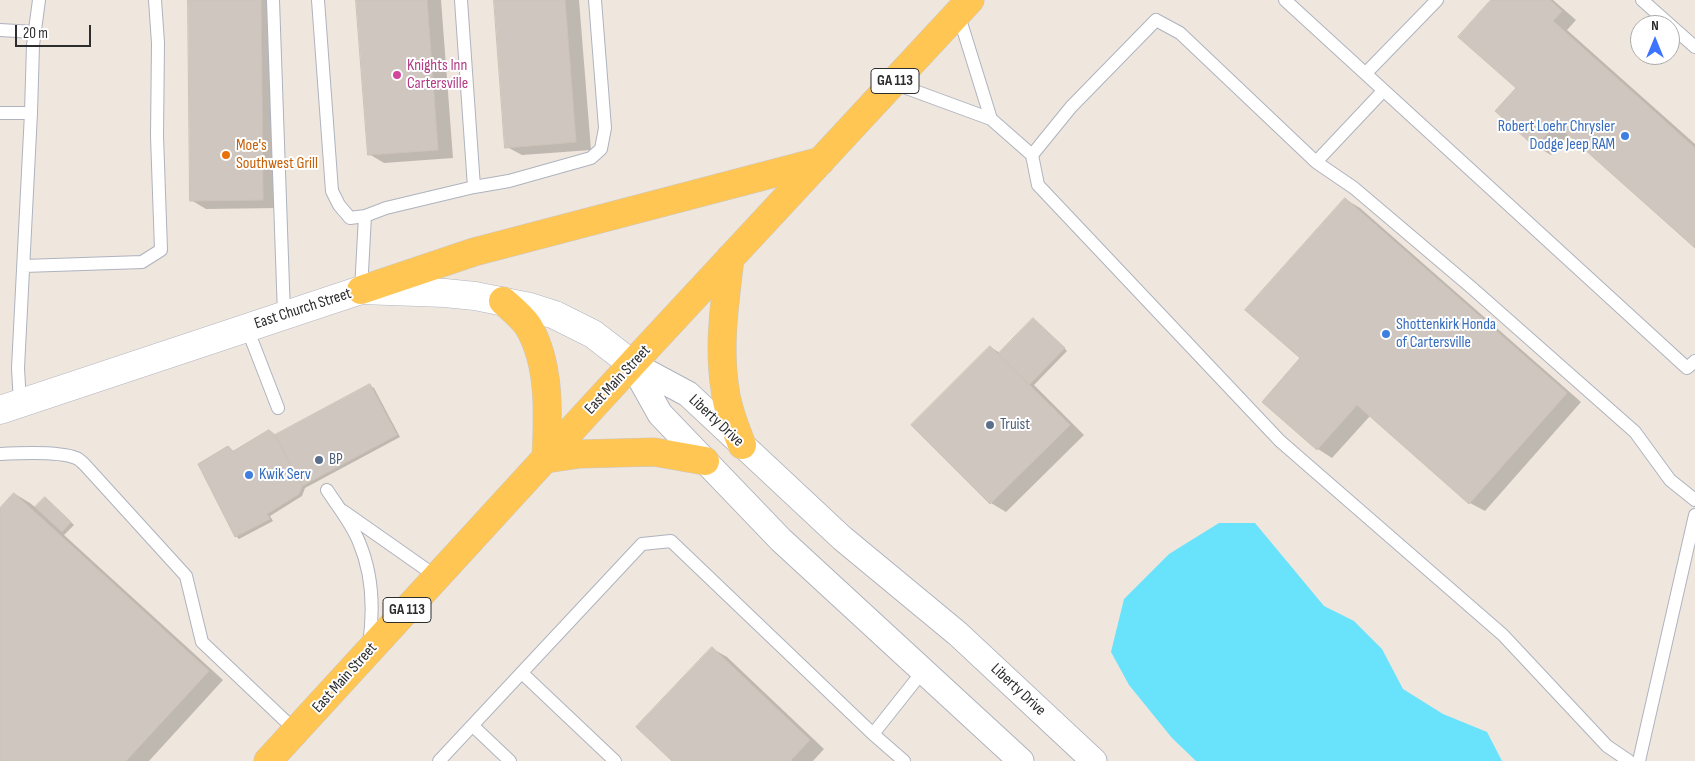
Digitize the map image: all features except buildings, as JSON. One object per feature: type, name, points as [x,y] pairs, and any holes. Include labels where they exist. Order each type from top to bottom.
[{"type":"main road","name":"East Main Street","points":[[273,760],[296,731],[632,364],[964,7]]},
{"type":"main road","points":[[361,290],[474,252],[820,161]]},
{"type":"main road","points":[[730,258],[722,334],[722,362],[725,390],[742,445]]},
{"type":"main road","name":"East Church Street","points":[[10,406],[361,290],[445,293],[503,301],[554,315],[574,324],[593,334],[632,364]]},
{"type":"main road","points":[[503,301],[527,325],[539,350],[546,392],[548,428],[546,459],[608,453],[654,452],[704,461]]},
{"type":"street","name":"Liberty Drive","points":[[632,364],[688,394],[842,538],[958,634],[1079,756]]},
{"type":"street","points":[[632,364],[660,414],[780,540],[1021,761]]},
{"type":"lane","points":[[10,406],[18,368],[34,32],[39,0]]},
{"type":"lane","points":[[24,266],[142,262],[161,250],[157,136],[158,61],[155,0]]},
{"type":"lane","points":[[273,0],[284,315]]},
{"type":"lane","points":[[318,0],[332,190],[350,218],[365,216],[386,208],[474,187],[509,181],[591,158],[601,149],[605,128],[595,0]]},
{"type":"lane","points":[[461,0],[474,187]]},
{"type":"lane","points":[[1285,0],[1687,368],[1695,361]]},
{"type":"lane","points":[[1366,73],[1437,0]]},
{"type":"lane","points":[[1642,0],[1695,47]]},
{"type":"lane","points":[[964,7],[991,119]]},
{"type":"lane","points":[[1032,155],[1071,107],[1156,20],[1180,33],[1316,162],[1354,188],[1472,288],[1635,432],[1670,480],[1695,500]]},
{"type":"lane","points":[[0,30],[34,32]]},
{"type":"lane","points":[[893,83],[991,119],[1032,155],[1038,185],[1280,441],[1503,635],[1607,746],[1629,761]]},
{"type":"lane","points":[[1316,162],[1383,90]]},
{"type":"lane","points":[[0,113],[31,113]]},
{"type":"lane","points":[[361,290],[365,216]]},
{"type":"lane","points":[[247,328],[278,408]]},
{"type":"lane","points":[[0,454],[59,454],[75,457],[86,465],[186,576],[202,642],[296,731]]},
{"type":"lane","points":[[327,490],[358,541],[365,559],[371,588],[373,621],[368,652]]},
{"type":"lane","points":[[340,509],[437,577]]},
{"type":"lane","points":[[1639,761],[1695,515]]},
{"type":"lane","points":[[440,761],[642,544],[670,541],[873,734],[904,761]]},
{"type":"lane","points":[[873,734],[923,671]]},
{"type":"lane","points":[[522,673],[616,761]]},
{"type":"lane","points":[[473,726],[510,761]]},
{"type":"water","points":[[1219,523],[1255,523],[1324,606],[1354,621],[1382,649],[1403,689],[1443,714],[1487,732],[1502,761],[1196,761],[1172,738],[1129,685],[1111,652],[1124,599],[1169,554]]},
{"type":"place","name":"Knights Inn Cartersville","points":[[397,75]]},
{"type":"place","name":"Robert Loehr Chrysler Dodge Jeep RAM","points":[[1625,136]]},
{"type":"place","name":"Moe's Southwest Grill","points":[[226,155]]},
{"type":"place","name":"Shottenkirk Honda of Cartersville","points":[[1386,334]]},
{"type":"place","name":"Truist","points":[[990,425]]},
{"type":"place","name":"BP","points":[[319,460]]},
{"type":"place","name":"Kwik Serv","points":[[249,475]]}]
